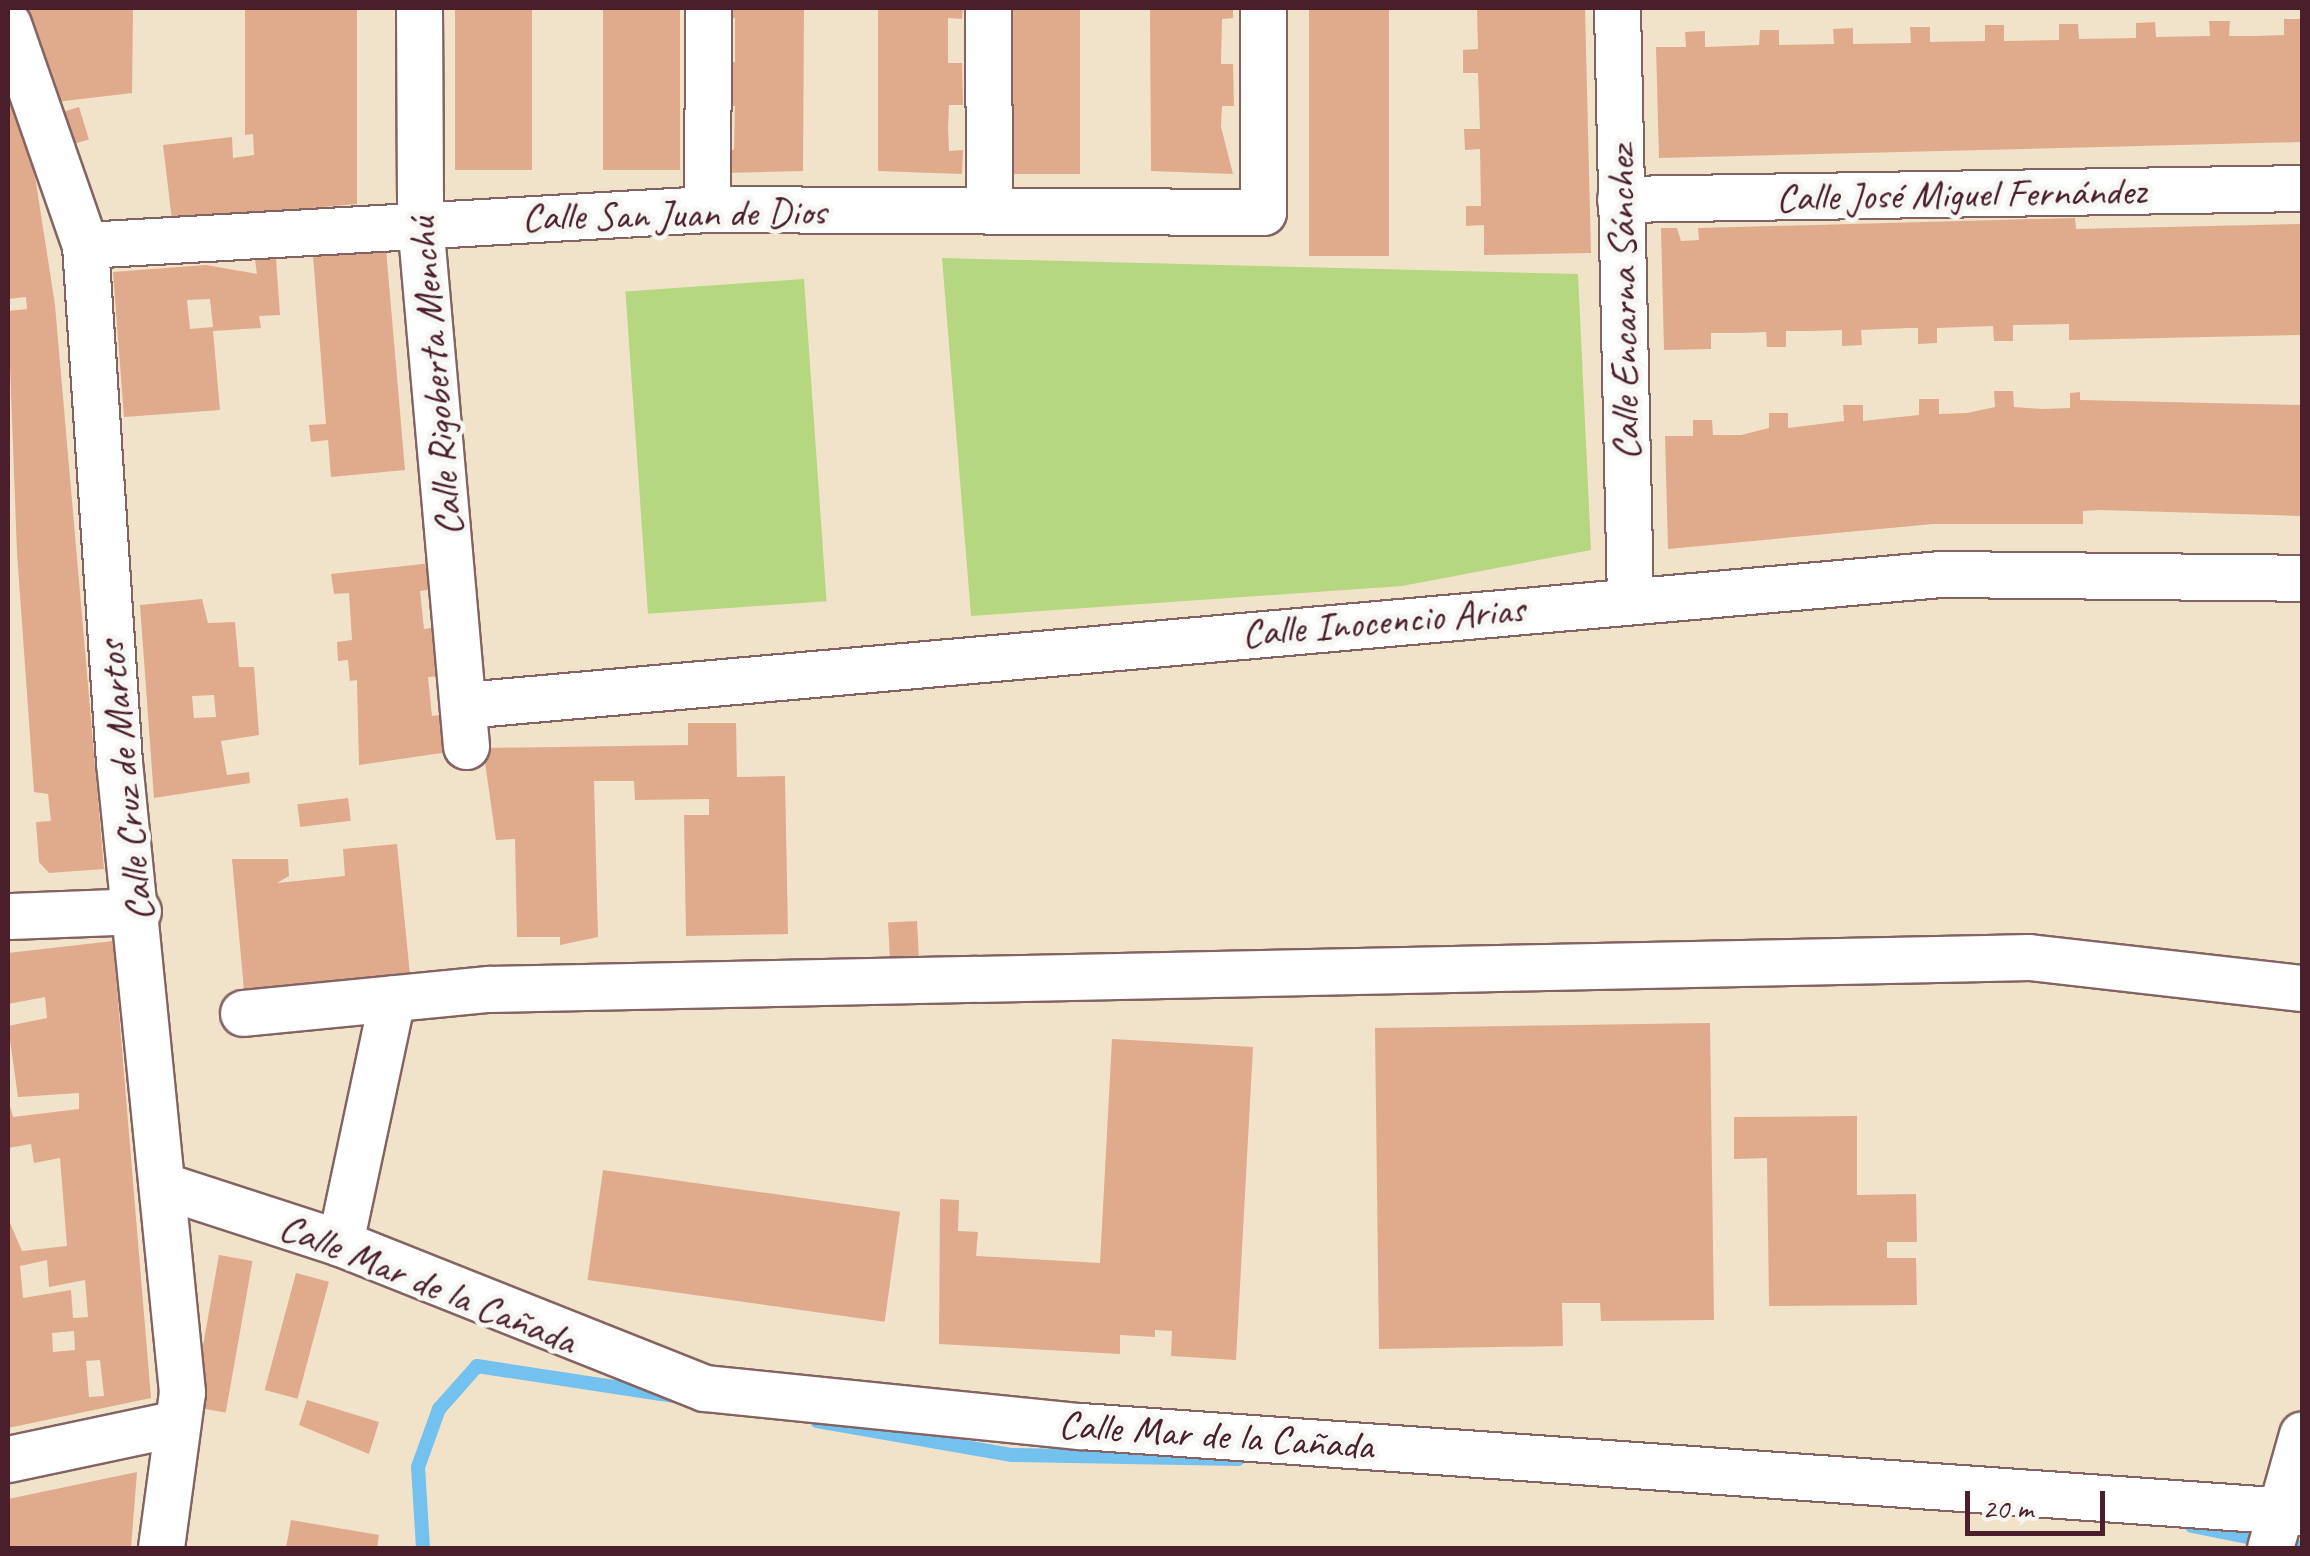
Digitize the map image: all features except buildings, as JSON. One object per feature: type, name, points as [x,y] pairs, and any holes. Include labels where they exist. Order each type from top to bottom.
[{"type":"street","name":"Calle Rigoberta Menchú","points":[[419,8],[420,222],[465,725]]},
{"type":"street","points":[[707,209],[708,8]]},
{"type":"street","points":[[988,8],[988,210]]},
{"type":"street","name":"Calle San Juan de Dios","points":[[85,245],[420,222],[707,209],[1263,212],[1263,8]]},
{"type":"street","name":"Calle Encarna Sánchez","points":[[1617,8],[1630,598]]},
{"type":"street","name":"Calle Cruz de Martos","points":[[8,24],[85,245],[119,762],[138,912],[182,1392],[173,1424],[162,1548]]},
{"type":"street","name":"Calle José Miguel Fernández","points":[[1620,200],[2302,188]]},
{"type":"street","name":"Calle Inocencio Arias","points":[[465,725],[1630,598],[2036,568],[2302,578]]},
{"type":"street","points":[[8,916],[138,912]]},
{"type":"street","points":[[243,1013],[392,998],[2029,957],[2302,988]]},
{"type":"street","points":[[340,1243],[392,998]]},
{"type":"street","name":"Calle Mar de la Cañada","points":[[165,1186],[340,1243],[613,1357],[750,1394],[2282,1523]]},
{"type":"street","points":[[8,1459],[173,1424]]},
{"type":"street","points":[[2282,1523],[2302,1434]]},
{"type":"green space","points":[[942,258],[1578,274],[1591,550],[1402,586],[971,616]]},
{"type":"green space","points":[[804,279],[827,601],[648,614],[625,291]]},
{"type":"waterway","points":[[423,1548],[418,1467],[439,1409],[477,1366],[673,1396]]},
{"type":"waterway","points":[[817,1421],[1012,1455],[1238,1459]]},
{"type":"waterway","points":[[2192,1526],[2302,1548]]}]
